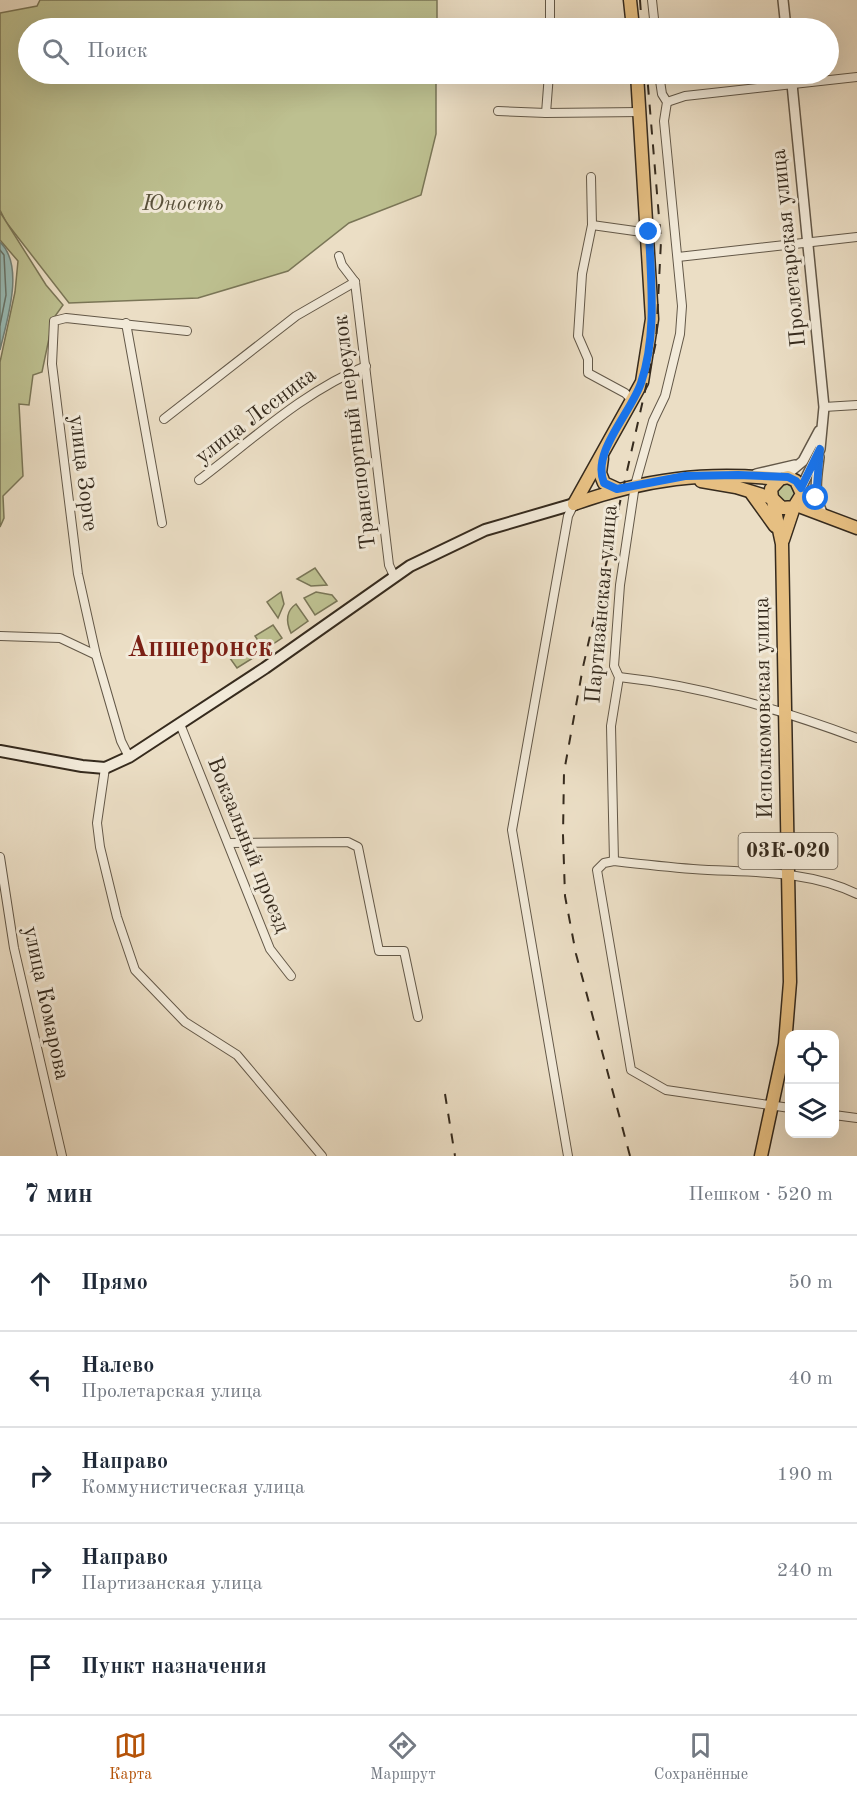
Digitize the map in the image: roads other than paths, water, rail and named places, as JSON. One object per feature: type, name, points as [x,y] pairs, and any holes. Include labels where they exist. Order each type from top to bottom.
[{"type":"main road","points":[[630,0],[632,18]]},
{"type":"main road","points":[[574,504],[642,382],[652,319],[649,232],[639,84]]},
{"type":"main road","points":[[602,456],[600,473],[604,483],[617,489]]},
{"type":"main road","points":[[0,751],[105,768],[180,724],[265,668],[394,576],[432,554],[485,530],[617,489],[708,475],[782,478],[796,481],[821,513]]},
{"type":"main road","points":[[772,500],[771,489],[782,478]]},
{"type":"main road","points":[[664,480],[692,480],[751,491],[772,500],[782,508],[795,506],[821,513],[857,528]]},
{"type":"main road","points":[[795,506],[801,498],[801,489]]},
{"type":"main road","points":[[751,491],[769,514],[782,544]]},
{"type":"main road","name":"Исполкомовская улица","points":[[761,1156],[785,1044],[790,982],[782,544],[772,500]]},
{"type":"main road","name":"Исполкомовская улица","points":[[782,544],[795,506]]},
{"type":"main road","points":[[782,544],[789,528],[798,520],[821,513]]},
{"type":"street","points":[[550,0],[550,18]]},
{"type":"street","points":[[652,0],[654,18]]},
{"type":"street","points":[[783,0],[785,18]]},
{"type":"street","points":[[839,79],[857,77]]},
{"type":"street","points":[[546,113],[548,84]]},
{"type":"street","name":"Партизанская улица","points":[[614,861],[611,726],[619,676],[614,666],[620,585],[635,486],[653,421],[665,396],[681,334],[682,306],[664,121],[667,102],[662,94],[660,84]]},
{"type":"street","points":[[667,102],[685,96],[800,84]]},
{"type":"street","name":"Пролетарская улица","points":[[792,85],[824,407],[820,449],[801,489]]},
{"type":"street","points":[[498,111],[641,112]]},
{"type":"street","points":[[591,177],[592,225],[582,273],[578,336],[588,359],[588,373],[625,393],[633,401]]},
{"type":"street","points":[[592,225],[649,232]]},
{"type":"street","points":[[678,257],[857,237]]},
{"type":"street","points":[[164,419],[296,316],[355,282],[342,265],[339,256]]},
{"type":"street","name":"Транспортный переулок","points":[[355,282],[389,566],[394,576]]},
{"type":"street","name":"улица Зорге","points":[[129,756],[121,741],[96,655],[76,562],[52,364],[54,321],[66,318],[187,331]]},
{"type":"street","points":[[126,323],[162,523]]},
{"type":"street","name":"улица Лесника","points":[[199,480],[318,390],[366,366]]},
{"type":"street","points":[[824,407],[857,405]]},
{"type":"street","name":"Пролетарская улица","points":[[782,478],[803,461],[817,438],[824,418]]},
{"type":"street","points":[[820,449],[816,498],[821,513]]},
{"type":"street","points":[[749,476],[790,468],[803,461]]},
{"type":"street","name":"Партизанская улица","points":[[568,1156],[512,830],[568,516],[574,504]]},
{"type":"street","points":[[0,636],[60,638],[96,655]]},
{"type":"street","points":[[619,676],[671,682],[784,711],[857,738]]},
{"type":"street","name":"Вокзальный проезд","points":[[180,724],[270,949],[291,976]]},
{"type":"street","points":[[105,768],[97,824],[100,847],[117,917],[135,970],[185,1022],[237,1055],[322,1156]]},
{"type":"street","points":[[229,843],[348,842],[358,847],[379,951],[404,951],[418,1017]]},
{"type":"street","name":"улица Комарова","points":[[0,857],[14,948],[62,1156]]},
{"type":"street","points":[[785,1108],[666,1089],[631,1070],[597,870],[604,863],[614,861],[788,874],[839,885],[857,894]]},
{"type":"street","points":[[839,1116],[857,1118]]},
{"type":"water","points":[[0,242],[12,265],[13,279],[10,309],[0,350]]},
{"type":"railway","points":[[640,0],[641,18]]},
{"type":"railway","points":[[630,1156],[576,954],[565,896],[564,772],[583,667],[656,342],[661,241],[648,84]]},
{"type":"railway","points":[[445,1094],[455,1156]]},
{"type":"district","name":"Апшеронск","points":[[200,649]]},
{"type":"park label","name":"Юность","points":[[183,204]]}]
